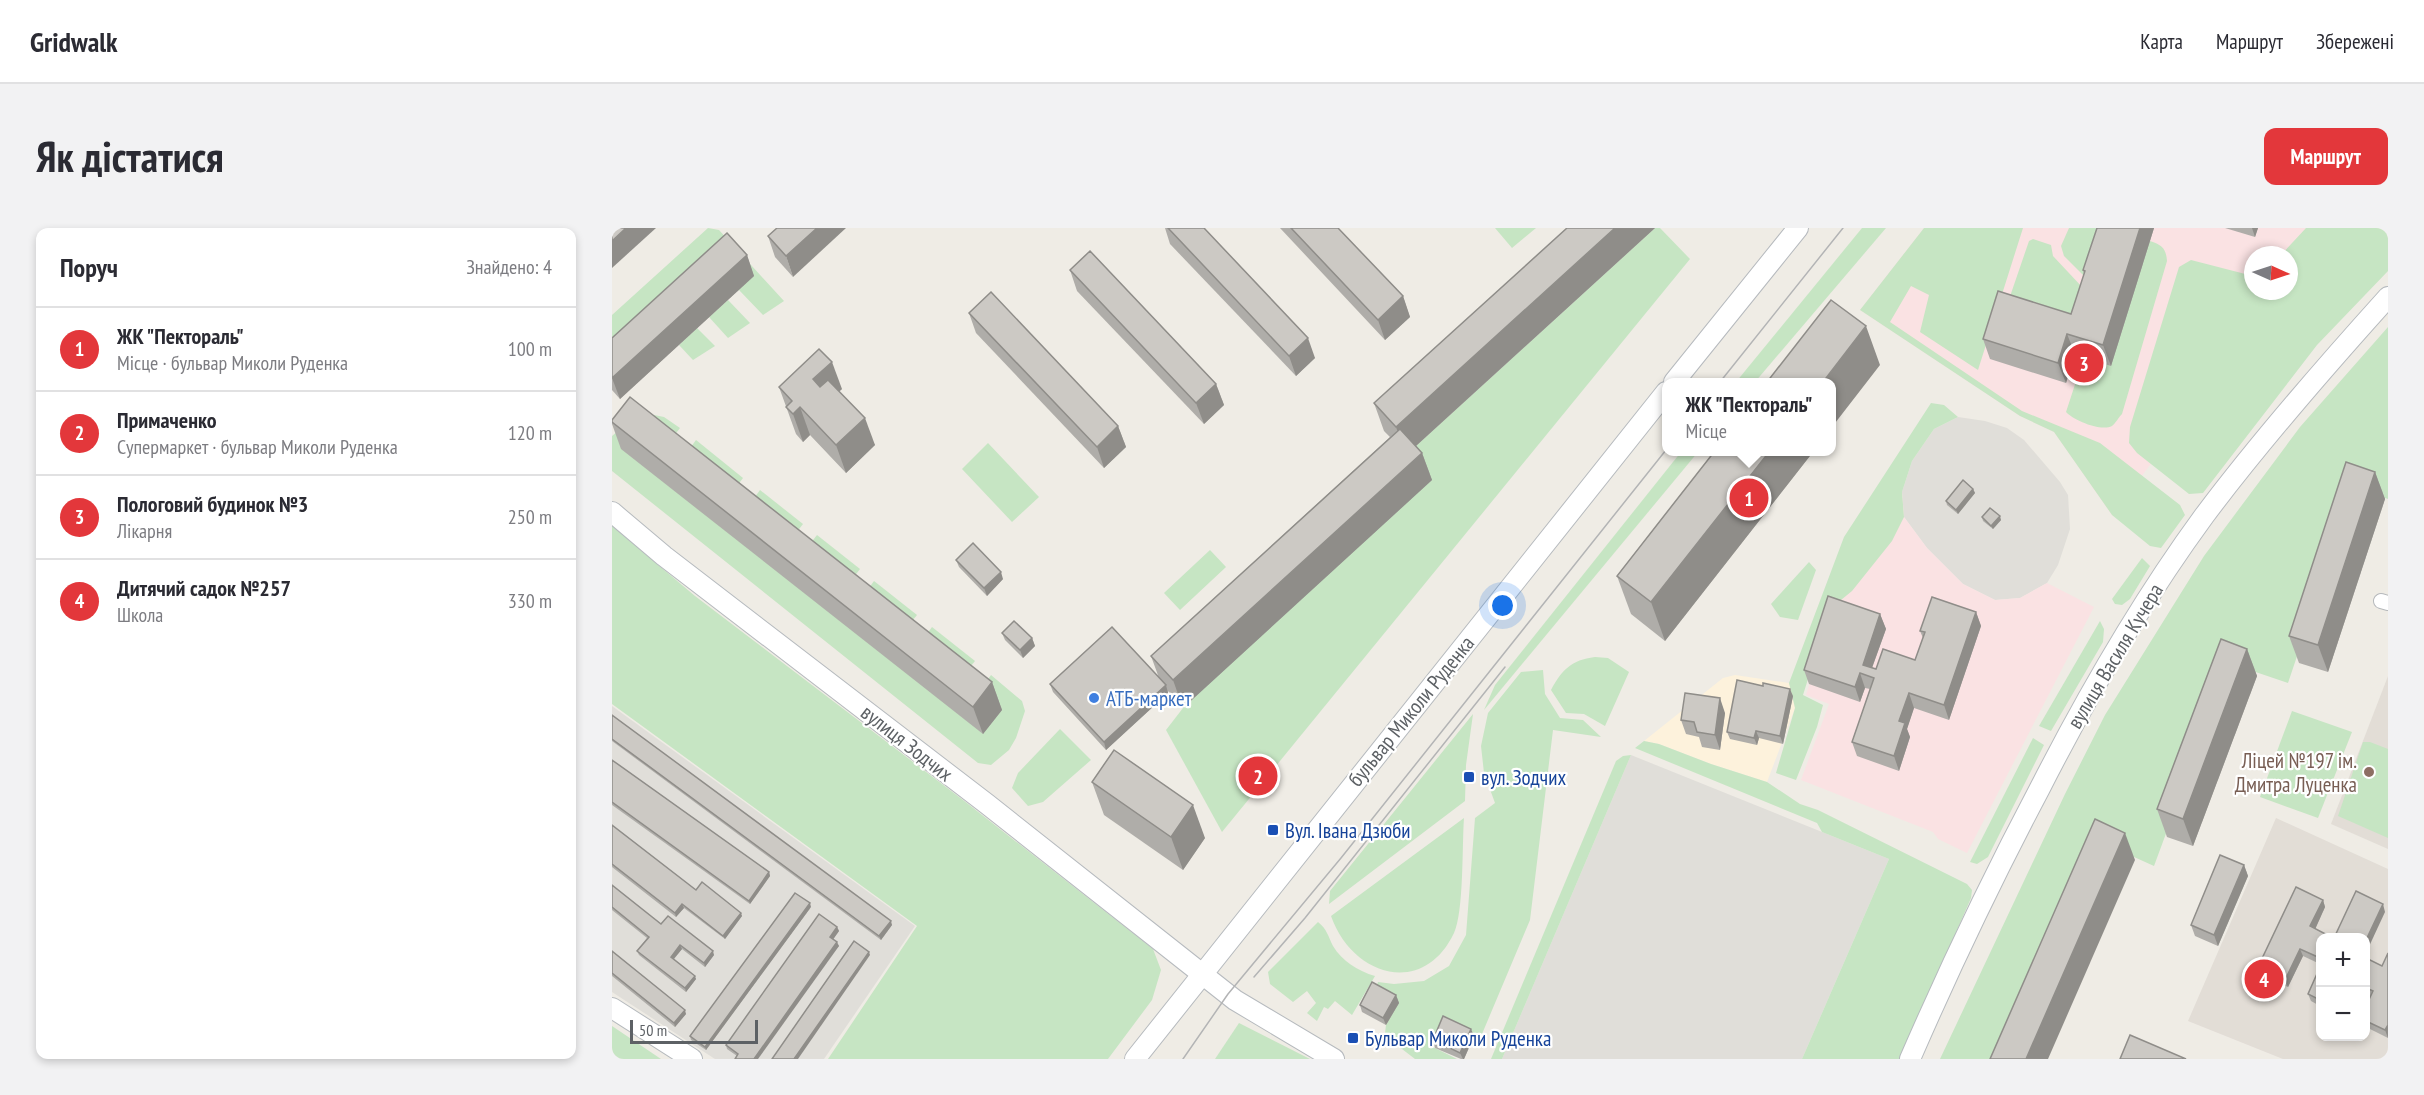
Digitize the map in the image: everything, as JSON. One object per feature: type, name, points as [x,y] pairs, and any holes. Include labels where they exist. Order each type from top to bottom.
[{"type":"street","points":[[1677,378],[1798,228]]},
{"type":"street","name":"вулиця Василя Кучера","points":[[1910,1059],[1989,887],[2056,756],[2130,626],[2204,516],[2313,379],[2388,297]]},
{"type":"street","name":"бульвар Миколи Руденка","points":[[1135,1059],[1662,397]]},
{"type":"street","name":"вулиця Зодчих","points":[[612,512],[664,556],[987,804],[1244,1006],[1334,1059]]},
{"type":"street","points":[[612,1008],[692,1059]]},
{"type":"shaded area","points":[[1924,228],[2344,228],[2298,251],[2298,246],[2244,246],[2244,300],[2261,300],[2269,309],[2112,515],[2054,432],[2020,416],[1860,310]]},
{"type":"shaded area","points":[[1958,417],[1985,421],[2007,428],[2024,440],[2060,482],[2068,495],[2070,529],[2058,565],[2047,583],[2020,598],[1995,600],[1963,584],[1927,548],[1904,517],[1902,492],[1912,461],[1934,429]]},
{"type":"shaded area","points":[[1902,492],[1904,517],[1927,548],[1963,584],[1995,600],[2020,598],[2047,583],[2094,607],[1967,853],[1938,839],[1933,832],[1801,780],[1829,704],[1806,695],[1832,610]]},
{"type":"shaded area","points":[[1735,675],[1789,683],[1793,696],[1795,708],[1767,782],[1659,744],[1644,741],[1723,678]]},
{"type":"shaded area","name":"Ліцей №197 ім. Дмитра Луценка","points":[[2388,676],[2388,849],[2331,824]]},
{"type":"shaded area","points":[[612,706],[915,926],[824,1059],[715,1059],[612,992]]},
{"type":"shaded area","points":[[1631,755],[1889,859],[1802,1059],[1502,1059]]},
{"type":"shaded area","points":[[2276,818],[2388,869],[2388,1059],[2283,1059],[2188,1021]]},
{"type":"green space","points":[[708,228],[719,230],[784,301],[763,315],[739,290],[612,364],[612,315]]},
{"type":"green space","points":[[1495,228],[1536,228],[1512,248]]},
{"type":"green space","points":[[1655,228],[1660,228],[1690,259],[1222,832],[1166,730],[1406,455]]},
{"type":"green space","points":[[1862,228],[1886,228],[1758,378],[1739,378]]},
{"type":"green space","points":[[1924,228],[2023,228],[1978,370],[1920,332],[1929,295],[1911,286],[1890,322],[2022,411],[2100,443],[2180,505],[2185,515],[2161,548],[2150,546],[2112,515],[2054,432],[2020,416],[1860,310]]},
{"type":"green space","points":[[2069,228],[2102,228],[2086,278],[2064,256],[2061,246]]},
{"type":"green space","points":[[2306,228],[2388,228],[2388,271],[2317,345],[2203,493],[2189,494],[2137,453],[2129,443],[2130,427],[2179,267],[2191,260],[2244,274],[2244,300],[2298,300],[2298,246],[2289,246]]},
{"type":"green space","points":[[2033,239],[2051,245],[2053,256],[2083,288],[2079,335],[2005,311],[2029,241]]},
{"type":"green space","points":[[2150,241],[2163,248],[2167,261],[2122,414],[2112,426],[2101,427],[2088,424],[2066,412],[2084,357]]},
{"type":"green space","points":[[728,300],[750,323],[728,338],[709,317]]},
{"type":"green space","points":[[2388,327],[2388,499],[2354,487],[2288,683],[2229,663],[2154,866],[2103,843],[2009,1059],[1940,1059],[2065,794],[2105,715],[2204,556],[2300,427]]},
{"type":"green space","points":[[697,328],[715,346],[693,360],[679,345]]},
{"type":"green space","points":[[1931,403],[1944,405],[1958,417],[1934,429],[1912,461],[1902,492],[1904,517],[1892,541],[1852,591],[1830,609],[1803,695],[1823,705],[1817,727],[1796,780],[1776,773],[1795,708],[1789,683],[1844,537]]},
{"type":"green space","points":[[649,414],[664,417],[680,428],[667,445],[979,692],[991,675],[1022,701],[1025,711],[1016,738],[1009,750],[991,765],[978,763],[612,471],[612,436],[634,418]]},
{"type":"green space","points":[[696,440],[743,478],[730,495],[683,458]]},
{"type":"green space","points":[[988,443],[1039,497],[1012,522],[962,469]]},
{"type":"green space","points":[[1678,456],[1695,456],[1484,710],[1495,685]]},
{"type":"green space","points":[[760,490],[803,524],[789,542],[747,508]]},
{"type":"green space","points":[[612,526],[695,596],[963,800],[1153,949],[1161,970],[1152,1000],[1108,1059],[828,1059],[917,926],[612,704]]},
{"type":"green space","points":[[817,535],[860,569],[846,587],[803,553]]},
{"type":"green space","points":[[1210,550],[1226,567],[1180,610],[1164,593]]},
{"type":"green space","points":[[2142,558],[2150,566],[2130,599],[2122,605],[2115,604],[2112,599]]},
{"type":"green space","points":[[1809,562],[1816,570],[1798,620],[1780,617],[1771,604]]},
{"type":"green space","points":[[874,581],[917,615],[903,632],[861,599]]},
{"type":"green space","points":[[2100,621],[2104,629],[2103,642],[2051,731],[2039,726]]},
{"type":"green space","points":[[932,627],[975,661],[961,678],[919,645]]},
{"type":"green space","points":[[1595,657],[1608,658],[1629,672],[1605,726],[1584,714],[1566,713],[1551,690],[1559,677],[1573,663]]},
{"type":"green space","points":[[1543,670],[1545,694],[1560,718],[1583,720],[1601,737],[1553,730],[1530,920],[1482,1034],[1475,1034],[1445,1021],[1433,1047],[1457,1059],[1415,1059],[1402,1049],[1384,1041],[1386,1025],[1398,1003],[1375,990],[1378,982],[1394,984],[1424,981],[1449,966],[1466,935],[1475,818],[1495,803],[1484,773],[1481,746],[1488,713],[1521,672]]},
{"type":"green space","points":[[2292,711],[2352,732],[2318,818],[2260,797]]},
{"type":"green space","points":[[1473,714],[1466,765],[1465,801],[1329,904],[1330,891]]},
{"type":"green space","points":[[1060,729],[1091,760],[1043,802],[1028,806],[1012,788],[1018,773]]},
{"type":"green space","points":[[2033,738],[2044,745],[1988,857],[1977,864],[1970,862]]},
{"type":"green space","points":[[1644,741],[1659,744],[1767,782],[1800,804],[1818,810],[1967,884],[1972,890],[1971,898],[1901,1059],[1802,1059],[1889,859],[1822,832],[1817,823],[1635,748]]},
{"type":"green space","name":"Ліцей №197 ім. Дмитра Луценка","points":[[2363,742],[2370,742],[2388,749],[2388,838],[2338,816]]},
{"type":"green space","points":[[1631,755],[1502,1059],[1491,1059],[1616,761],[1623,756]]},
{"type":"green space","points":[[1464,818],[1460,910],[1454,933],[1441,953],[1425,966],[1407,972],[1389,971],[1371,965],[1355,953],[1341,937],[1331,916]]},
{"type":"green space","points":[[1318,922],[1333,946],[1346,961],[1375,976],[1352,1015],[1335,1001],[1328,1009],[1324,1007],[1317,1021],[1307,1013],[1316,1003],[1307,991],[1293,1002],[1270,984],[1268,972]]},
{"type":"green space","points":[[1239,1023],[1310,1059],[1215,1059]]},
{"type":"green space","points":[[612,1026],[661,1059],[612,1059]]},
{"type":"building","points":[[612,228],[626,228],[612,241]]},
{"type":"building","points":[[777,228],[817,228],[786,256],[768,236]]},
{"type":"building","points":[[1168,228],[1204,228],[1308,338],[1289,356]]},
{"type":"building","points":[[1291,228],[1338,228],[1403,296],[1378,320]]},
{"type":"building","points":[[1567,228],[1615,228],[1396,427],[1374,403]]},
{"type":"building","points":[[2097,228],[2140,228],[2103,345],[2067,334],[2058,363],[1983,339],[1998,291],[2071,314]]},
{"type":"building","points":[[727,233],[747,255],[612,378],[612,338]]},
{"type":"building","points":[[1090,251],[1216,384],[1196,403],[1070,270]]},
{"type":"building","points":[[991,292],[1118,426],[1097,447],[969,313]]},
{"type":"building","points":[[1831,300],[1866,326],[1826,378],[1770,378]]},
{"type":"building","points":[[819,349],[832,362],[813,379],[820,387],[828,380],[865,418],[836,445],[800,407],[793,414],[786,407],[792,401],[779,387]]},
{"type":"building","points":[[630,397],[992,682],[973,707],[612,422]]},
{"type":"building","points":[[1400,429],[1422,453],[1173,680],[1151,656]]},
{"type":"building","points":[[1711,456],[1766,456],[1651,602],[1617,576]]},
{"type":"building","points":[[2346,462],[2375,472],[2318,645],[2289,636]]},
{"type":"building","points":[[1963,480],[1973,489],[1956,510],[1946,501]]},
{"type":"building","points":[[1990,508],[2000,516],[1991,526],[1982,517]]},
{"type":"building","points":[[973,543],[1001,572],[984,588],[956,560]]},
{"type":"building","points":[[1828,596],[1880,614],[1863,665],[1876,669],[1883,649],[1915,660],[1925,632],[1920,631],[1932,597],[1976,612],[1944,705],[1909,693],[1899,721],[1905,723],[1894,756],[1852,742],[1874,678],[1860,673],[1855,687],[1804,670]]},
{"type":"building","points":[[1014,621],[1032,638],[1020,650],[1002,633]]},
{"type":"building","points":[[1112,627],[1166,685],[1104,742],[1050,684]]},
{"type":"building","points":[[2221,639],[2247,649],[2183,819],[2157,809]]},
{"type":"building","points":[[1737,680],[1790,689],[1780,736],[1756,731],[1754,738],[1727,732]]},
{"type":"building","points":[[1685,693],[1720,698],[1715,735],[1697,732],[1694,722],[1681,720]]},
{"type":"building","points":[[612,715],[891,921],[879,936],[612,739]]},
{"type":"building","points":[[1114,750],[1193,805],[1171,837],[1092,782]]},
{"type":"building","points":[[612,760],[769,872],[749,901],[612,802]]},
{"type":"building","points":[[2095,819],[2125,833],[2026,1059],[1990,1059]]},
{"type":"building","points":[[612,825],[696,890],[702,882],[741,913],[723,936],[682,904],[675,913],[612,864]]},
{"type":"building","points":[[2220,855],[2244,865],[2214,935],[2191,925]]},
{"type":"building","points":[[612,885],[661,924],[668,916],[713,951],[704,963],[680,945],[671,957],[695,976],[685,988],[637,951],[649,937],[612,907]]},
{"type":"building","points":[[2296,887],[2323,900],[2310,926],[2323,933],[2316,933],[2316,956],[2300,949],[2285,980],[2258,967]]},
{"type":"building","points":[[2356,891],[2383,904],[2369,933],[2336,933]]},
{"type":"building","points":[[795,893],[810,903],[705,1047],[690,1036]]},
{"type":"building","points":[[819,914],[837,927],[830,937],[837,942],[754,1059],[735,1059],[738,1054],[726,1045]]},
{"type":"building","points":[[854,941],[869,952],[794,1059],[772,1059]]},
{"type":"building","points":[[612,951],[685,1010],[674,1023],[612,973]]},
{"type":"building","points":[[2388,953],[2388,1025],[2385,1030],[2370,1023],[2370,997],[2373,991],[2370,990],[2370,960],[2382,966]]},
{"type":"building","points":[[2316,976],[2316,998],[2308,994]]},
{"type":"building","points":[[1372,982],[1396,995],[1383,1018],[1360,1005]]},
{"type":"building","points":[[1443,1016],[1471,1029],[1460,1053],[1433,1040]]},
{"type":"building","points":[[2130,1035],[2186,1059],[2120,1059]]},
{"type":"tram line","points":[[1723,378],[1843,228]]},
{"type":"tram line","points":[[1183,1059],[1228,994],[1341,858],[1662,455]]},
{"type":"tram line","points":[[1254,977],[1305,918],[1505,667]]},
{"type":"place","name":"Пологовий будинок №3","points":[[2084,363]]},
{"type":"place","name":"ЖК \"Пектораль\"","points":[[1749,498]]},
{"type":"place","name":"АТБ-маркет","points":[[1094,698]]},
{"type":"place","name":"Ліцей №197 ім. Дмитра Луценка","points":[[2369,772]]},
{"type":"place","name":"Примаченко","points":[[1258,776]]},
{"type":"place","name":"вул. Зодчих","points":[[1469,777]]},
{"type":"place","name":"Вул. Івана Дзюби","points":[[1273,830]]},
{"type":"place","name":"Дитячий садок №257","points":[[2264,979]]},
{"type":"place","name":"Бульвар Миколи Руденка","points":[[1353,1038]]}]
